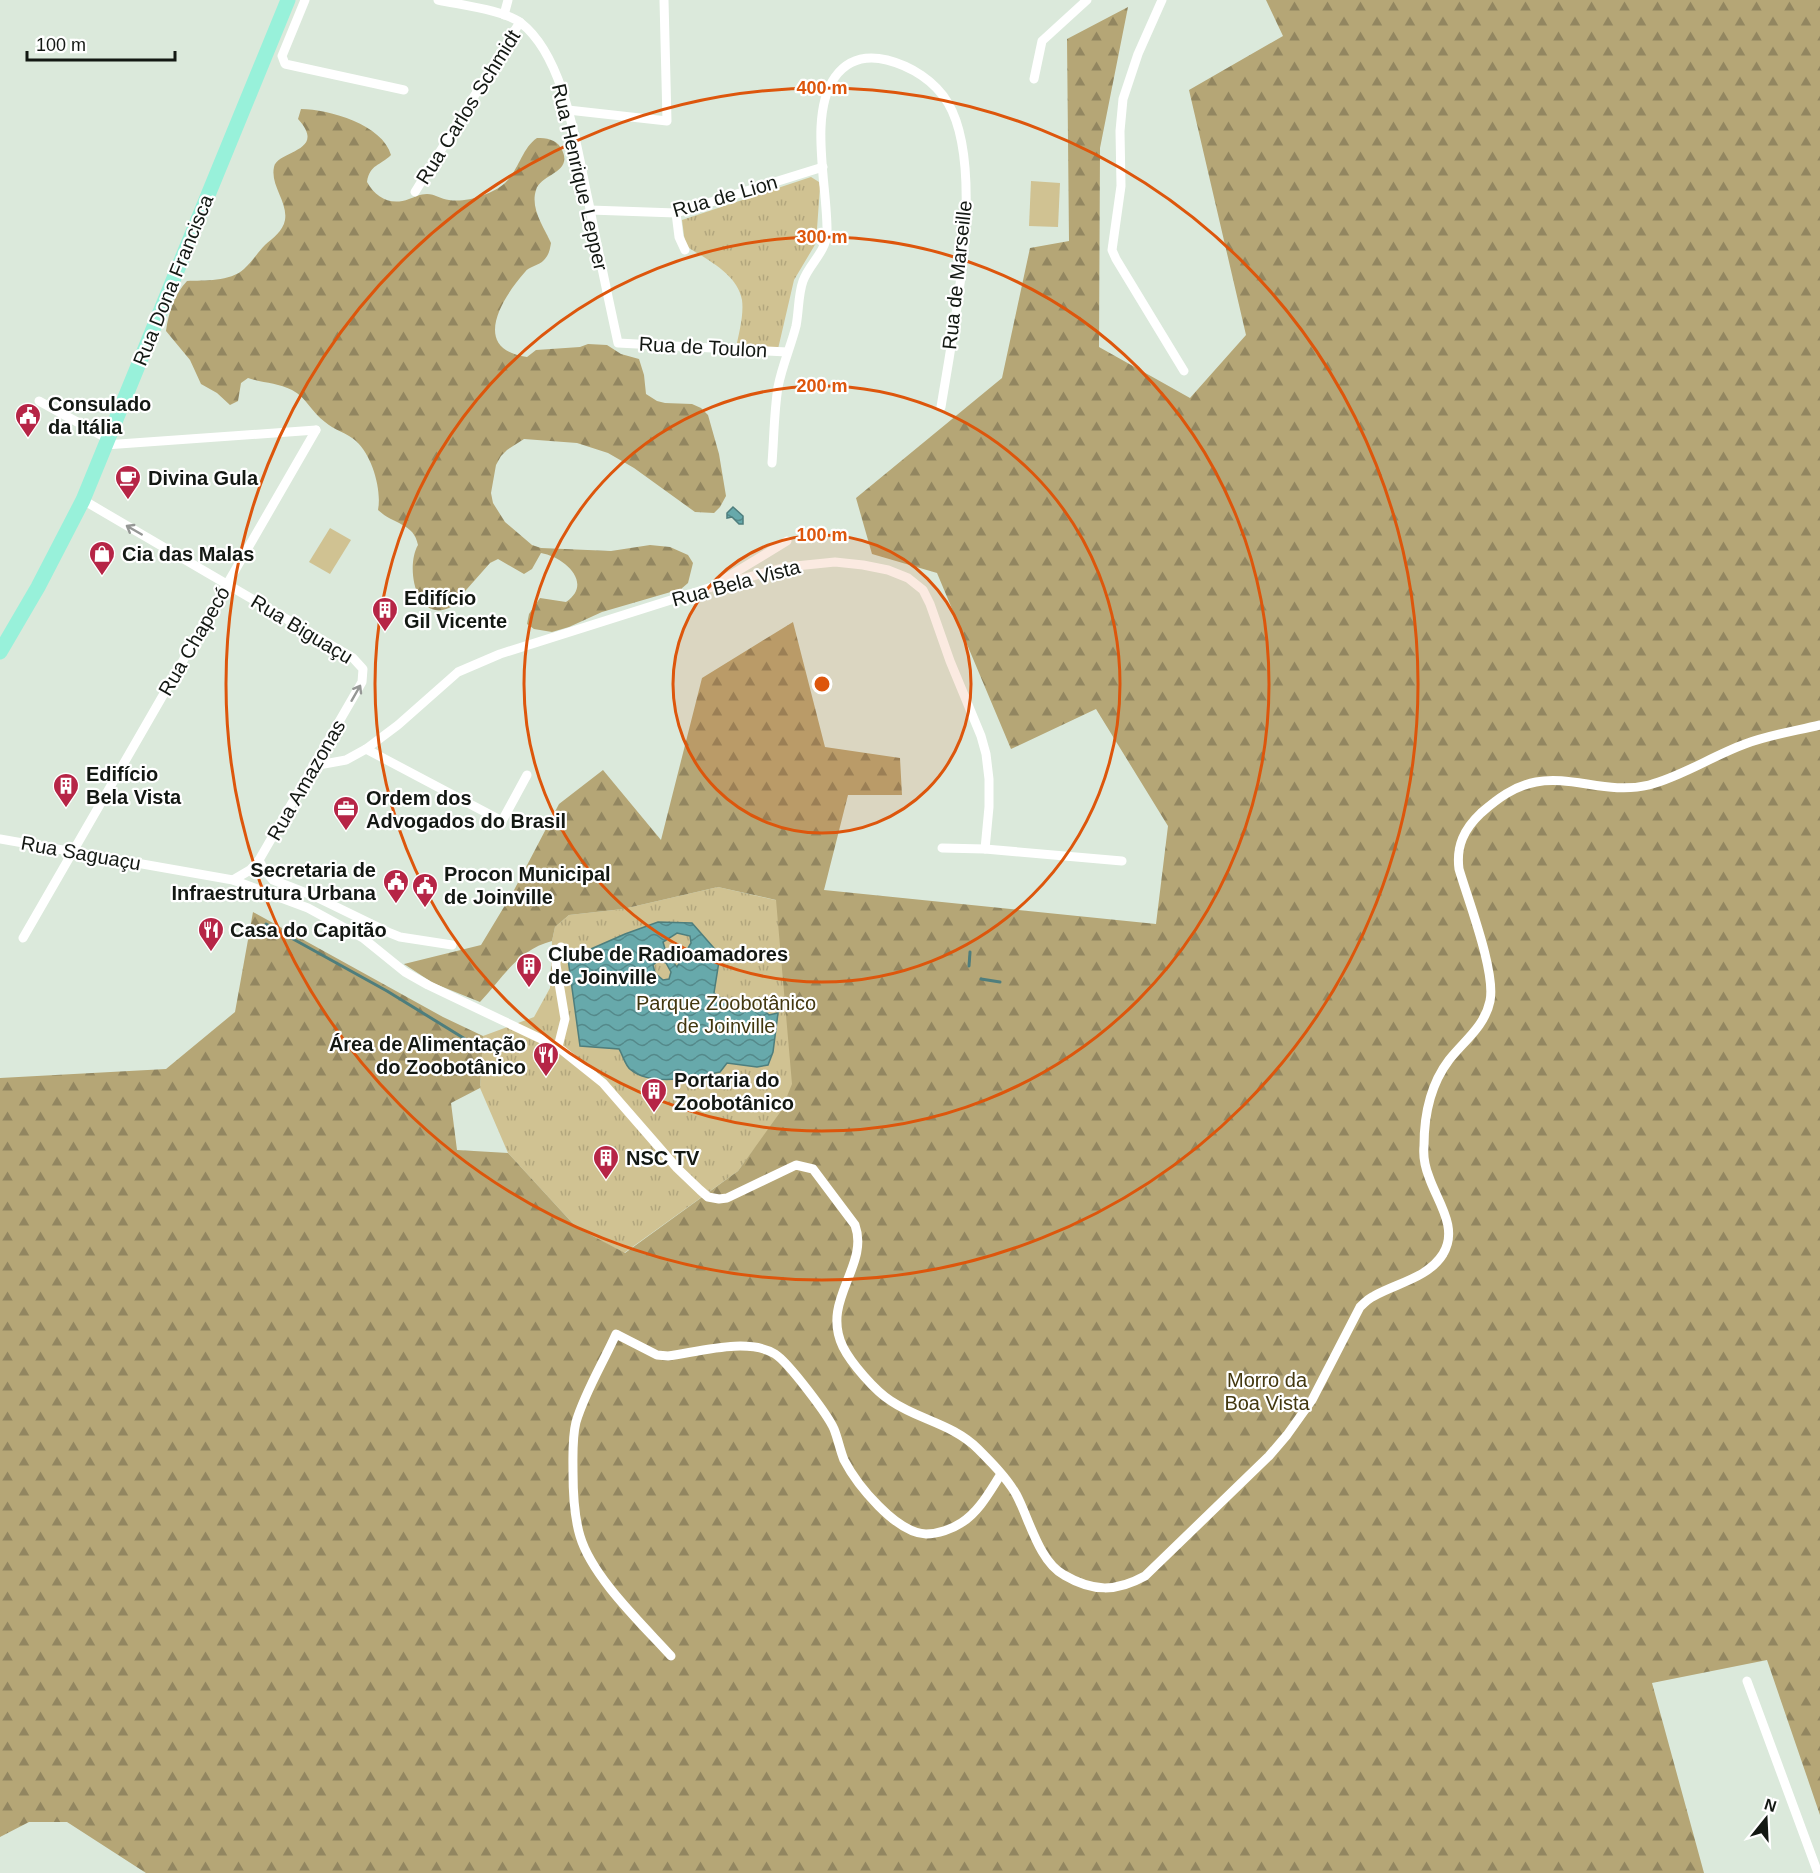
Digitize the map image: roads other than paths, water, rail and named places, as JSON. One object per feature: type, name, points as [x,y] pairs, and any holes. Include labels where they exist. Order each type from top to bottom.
[{"type":"main road","name":"Rua Dona Francisca","points":[[0,652],[83,500],[288,0]]},
{"type":"street","points":[[305,0],[282,56],[285,64],[404,90]]},
{"type":"street","points":[[438,0],[504,15],[520,22]]},
{"type":"street","points":[[504,15],[508,0]]},
{"type":"street","points":[[568,110],[667,121],[664,0]]},
{"type":"street","points":[[1035,79],[1042,41],[1087,0]]},
{"type":"street","points":[[1162,0],[1138,54],[1123,99],[1120,131],[1121,186],[1112,250],[1184,371]]},
{"type":"street","name":"Rua Henrique Lepper","points":[[520,22],[538,41],[554,69],[568,110],[618,343]]},
{"type":"street","name":"Rua Carlos Schmidt","points":[[415,192],[520,22]]},
{"type":"street","name":"Rua de Marseille","points":[[772,463],[776,398],[796,324],[803,281],[826,241],[821,122],[825,97],[836,76],[854,61],[872,57],[903,65],[928,80],[948,103],[962,141],[965,207],[960,284],[941,407]]},
{"type":"street","name":"Rua de Lion","points":[[590,210],[676,213],[823,166]]},
{"type":"street","points":[[676,213],[679,237],[685,250]]},
{"type":"street","name":"Rua de Toulon","points":[[618,343],[787,352]]},
{"type":"street","points":[[39,401],[106,442]]},
{"type":"street","name":"Rua Chapecó","points":[[24,938],[316,430],[106,442]]},
{"type":"street","name":"Rua Biguaçu","points":[[83,500],[353,657],[363,669]]},
{"type":"street","points":[[712,587],[787,542]]},
{"type":"street","name":"Rua Bela Vista","points":[[314,766],[346,760],[366,750],[468,666],[712,587],[786,567],[835,562],[888,570],[908,578],[923,590],[930,603],[986,754],[989,807],[985,849]]},
{"type":"street","name":"Rua Amazonas","points":[[233,880],[250,870],[259,860],[362,682],[363,669]]},
{"type":"street","points":[[671,1656],[616,1596],[591,1561],[580,1537],[573,1491],[575,1425],[616,1334],[657,1355],[668,1356],[739,1346],[759,1347],[775,1354],[789,1366],[833,1428],[843,1458],[858,1482],[885,1512],[910,1530],[926,1534],[946,1531],[961,1523],[974,1512],[1001,1474],[1016,1495],[1041,1549],[1061,1574],[1103,1588],[1117,1588],[1130,1584],[1145,1576],[1166,1557],[1269,1456],[1287,1435],[1312,1400],[1360,1307],[1372,1296],[1419,1276],[1443,1255],[1448,1242],[1449,1229],[1425,1164],[1424,1125],[1430,1097],[1441,1072],[1486,1015],[1490,999],[1490,979],[1457,856],[1460,842],[1473,820],[1502,796],[1536,782],[1553,781],[1620,789],[1646,785],[1688,771],[1743,744],[1820,725]]},
{"type":"street","points":[[366,750],[502,821],[527,775]]},
{"type":"street","name":"Rua Saguaçu","points":[[0,839],[233,880],[326,917],[363,938],[405,972],[428,986],[558,1047],[603,1083],[677,1168],[708,1197],[727,1198],[796,1165],[805,1166],[819,1175],[859,1234],[858,1252],[837,1311],[839,1336],[844,1348],[869,1380],[890,1401],[958,1433],[977,1448],[1001,1474]]},
{"type":"street","points":[[942,848],[985,849],[1122,861]]},
{"type":"street","points":[[259,860],[267,875],[281,884],[314,896],[400,937],[452,945]]},
{"type":"street","points":[[278,896],[281,884]]},
{"type":"street","points":[[326,917],[341,909]]},
{"type":"street","points":[[341,909],[345,927]]},
{"type":"street","points":[[558,1047],[565,1019],[556,965],[561,947]]},
{"type":"street","points":[[1747,1681],[1818,1873]]},
{"type":"water","points":[[733,507],[743,516],[743,524],[739,524],[732,517],[727,518],[727,513]]},
{"type":"water","points":[[658,922],[692,923],[720,955],[714,993],[733,1007],[750,1008],[757,1011],[761,1007],[769,1015],[778,1013],[773,1052],[768,1065],[757,1067],[727,1063],[720,1072],[687,1078],[650,1078],[631,1070],[619,1049],[580,1046],[568,959]],"holes":[[[677,933],[690,936],[691,943],[677,967],[673,962],[674,957],[666,952],[663,942]],[[659,960],[666,963],[671,972],[669,979],[663,980],[655,973],[653,965]]]},
{"type":"waterway","points":[[266,924],[387,991],[470,1042]]},
{"type":"waterway","points":[[969,966],[970,952]]},
{"type":"waterway","points":[[981,979],[1000,982]]},
{"type":"place","name":"Consulado da Itália","points":[[28,439]]},
{"type":"place","name":"Divina Gula","points":[[128,501]]},
{"type":"place","name":"Cia das Malas","points":[[102,577]]},
{"type":"place","name":"Edifício Gil Vicente","points":[[385,633]]},
{"type":"place","name":"Edifício Bela Vista","points":[[66,809]]},
{"type":"place","name":"Ordem dos Advogados do Brasil","points":[[346,832]]},
{"type":"place","name":"Secretaria de Infraestrutura Urbana","points":[[396,905]]},
{"type":"place","name":"Procon Municipal de Joinville","points":[[425,909]]},
{"type":"place","name":"Casa do Capitão","points":[[211,953]]},
{"type":"place","name":"Clube de Radioamadores de Joinville","points":[[529,989]]},
{"type":"place","name":"Área de Alimentação do Zoobotânico","points":[[546,1078]]},
{"type":"place","name":"Portaria do Zoobotânico","points":[[654,1114]]},
{"type":"place","name":"NSC TV","points":[[606,1181]]},
{"type":"park label","name":"Parque Zoobotânico de Joinville","points":[[726,1014]]},
{"type":"park label","name":"Morro da Boa Vista","points":[[1267,1392]]}]
